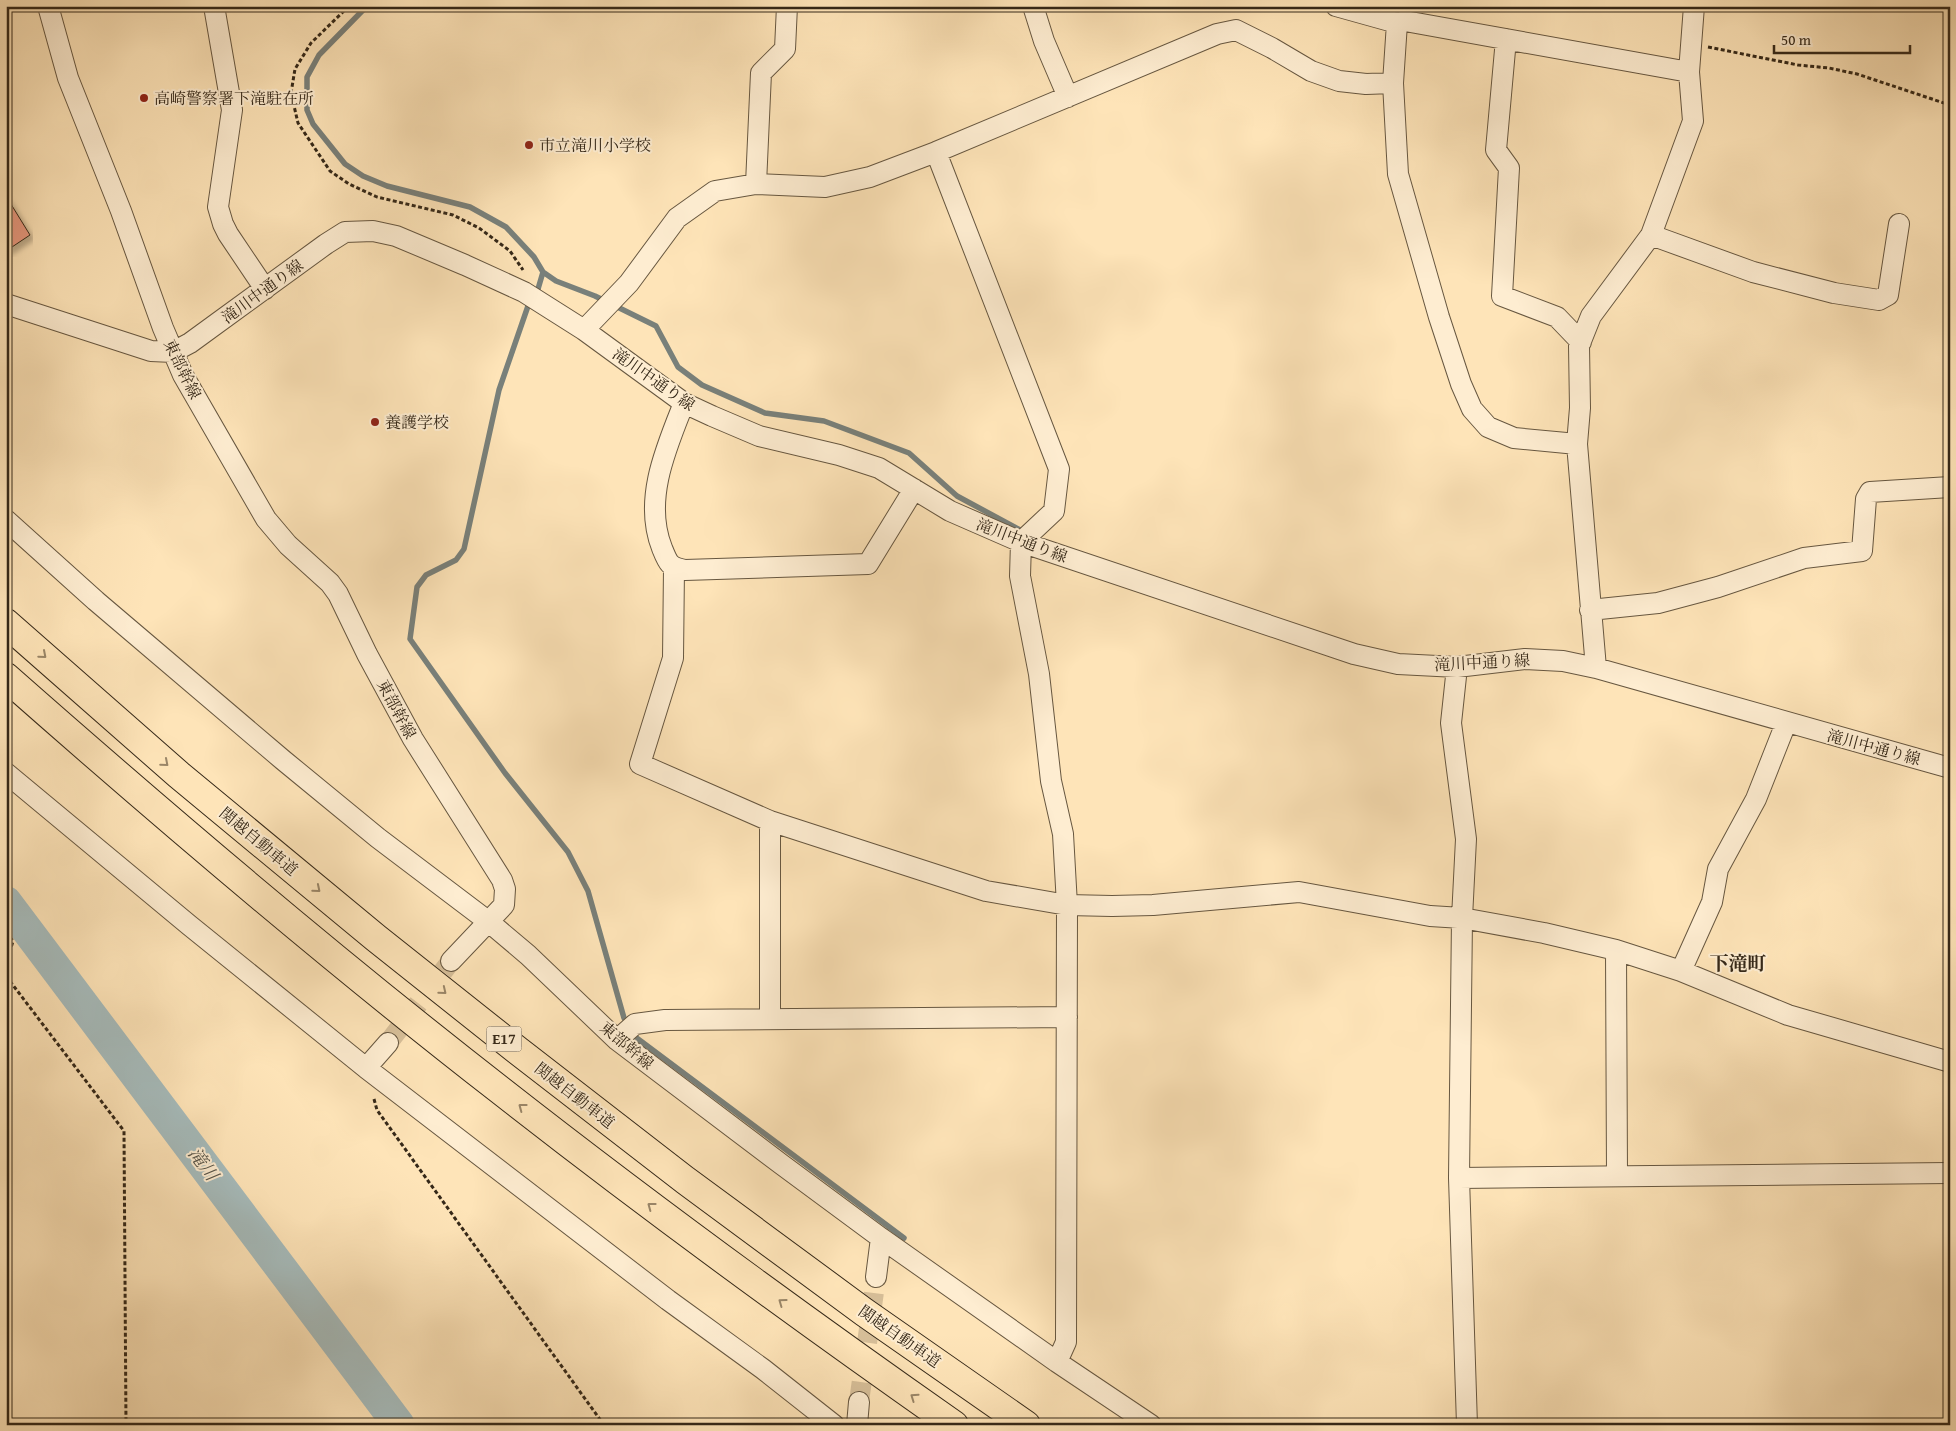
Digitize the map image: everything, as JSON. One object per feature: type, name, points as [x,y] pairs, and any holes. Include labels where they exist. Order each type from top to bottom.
[{"type":"highway","name":"関越自動車道","points":[[6,623],[179,775],[376,938],[518,1050],[685,1180],[864,1312],[1026,1425]]},
{"type":"highway","name":"E17","points":[[6,677],[156,808],[343,965],[499,1090],[674,1223],[853,1354],[954,1425]]},
{"type":"street","name":"東部幹線","points":[[48,6],[61,58],[75,99],[121,210],[183,375],[266,520],[288,546],[330,583],[338,594],[367,654],[413,739],[497,869],[505,889],[504,905],[488,922],[626,1032],[773,1158],[881,1238],[1058,1362],[1129,1419],[1151,1425]]},
{"type":"street","points":[[214,6],[232,110],[218,207],[228,234],[265,289]]},
{"type":"street","points":[[756,184],[761,73],[785,49],[787,6]]},
{"type":"street","points":[[1033,6],[1044,41],[1068,97]]},
{"type":"street","points":[[1336,6],[1397,23],[1405,21],[1689,72]]},
{"type":"street","points":[[1596,668],[1577,444],[1580,408],[1579,346],[1591,316],[1651,235],[1693,120],[1689,72],[1694,6]]},
{"type":"street","points":[[1397,23],[1393,83],[1398,174],[1439,317],[1461,384],[1472,409],[1488,427],[1514,438],[1577,444]]},
{"type":"street","points":[[584,330],[629,283],[677,218],[714,191],[756,184],[825,187],[870,177],[936,152],[1217,34],[1236,30],[1265,44],[1311,71],[1339,81],[1366,84],[1393,83]]},
{"type":"street","points":[[1506,39],[1496,150],[1508,168],[1502,296],[1557,316],[1581,342]]},
{"type":"street","points":[[936,152],[1059,469],[1054,511],[1021,542],[1020,576],[1038,674],[1052,780],[1063,834],[1067,905],[1066,1342],[1058,1362]]},
{"type":"street","points":[[1651,235],[1753,272],[1834,292],[1879,300],[1888,294],[1899,224]]},
{"type":"street","name":"滝川中通り線","points":[[173,352],[190,343],[345,232],[373,231],[396,236],[465,265],[531,296],[584,330],[684,403],[759,436],[839,455],[879,468],[950,511],[1021,542],[1354,654],[1398,664],[1457,667],[1526,658],[1564,661],[1596,668],[1950,768]]},
{"type":"street","points":[[6,304],[151,351],[173,352]]},
{"type":"street","points":[[684,403],[663,454],[654,501],[658,537],[667,562],[674,568],[686,570],[868,564],[914,489]]},
{"type":"street","points":[[1590,610],[1658,604],[1718,587],[1804,558],[1862,551],[1866,499],[1870,492],[1950,487]]},
{"type":"street","points":[[6,520],[96,600],[283,760],[378,838],[488,922],[451,961]]},
{"type":"street","points":[[674,568],[673,658],[640,764],[770,821],[986,891],[1067,905],[1153,905],[1299,892],[1430,916],[1462,918],[1544,933],[1616,950],[1681,972],[1788,1015],[1950,1062]]},
{"type":"street","points":[[1457,667],[1451,724],[1466,840],[1462,918],[1459,1178],[1468,1425]]},
{"type":"street","points":[[1681,972],[1712,902],[1718,869],[1756,799],[1786,723]]},
{"type":"street","points":[[6,773],[189,925],[366,1068],[834,1425]]},
{"type":"street","points":[[770,821],[770,1018]]},
{"type":"street","points":[[1616,950],[1617,1175]]},
{"type":"street","points":[[626,1032],[665,1020],[1067,1017]]},
{"type":"street","points":[[366,1068],[388,1043]]},
{"type":"street","points":[[1459,1178],[1950,1172]]},
{"type":"street","points":[[876,1277],[881,1238]]},
{"type":"street","points":[[857,1425],[859,1402]]},
{"type":"path","points":[[350,6],[311,43],[295,69],[291,93],[298,123],[330,171],[349,184],[377,198],[453,215],[480,228],[510,251],[526,274],[531,296]]},
{"type":"path","points":[[1691,43],[1798,65],[1829,68],[1857,74],[1950,105]]},
{"type":"path","points":[[6,932],[13,940],[6,965]]},
{"type":"path","points":[[6,976],[124,1131],[126,1425]]},
{"type":"path","points":[[366,1068],[377,1110],[604,1425]]},
{"type":"building","points":[[6,196],[30,235],[6,251]]},
{"type":"waterway","points":[[367,6],[319,55],[307,77],[307,110],[313,124],[345,164],[363,176],[387,186],[470,207],[506,227],[534,257],[543,272],[556,281],[595,296],[656,326],[678,367],[702,385],[765,413],[824,421],[909,453],[957,496],[1022,531]]},
{"type":"waterway","points":[[543,272],[538,289],[528,306],[499,390],[464,549],[456,560],[426,575],[417,587],[410,639],[505,773],[568,852],[588,891],[624,1018],[634,1036],[904,1238]]},
{"type":"waterway","name":"滝川","points":[[6,902],[399,1425]]},
{"type":"tunnel","points":[[388,1043],[451,961]]},
{"type":"tunnel","points":[[859,1402],[876,1277]]},
{"type":"place","name":"高崎警察署下滝駐在所","points":[[144,98]]},
{"type":"place","name":"市立滝川小学校","points":[[529,145]]},
{"type":"place","name":"養護学校","points":[[375,422]]},
{"type":"district","name":"下滝町","points":[[1738,963]]}]
